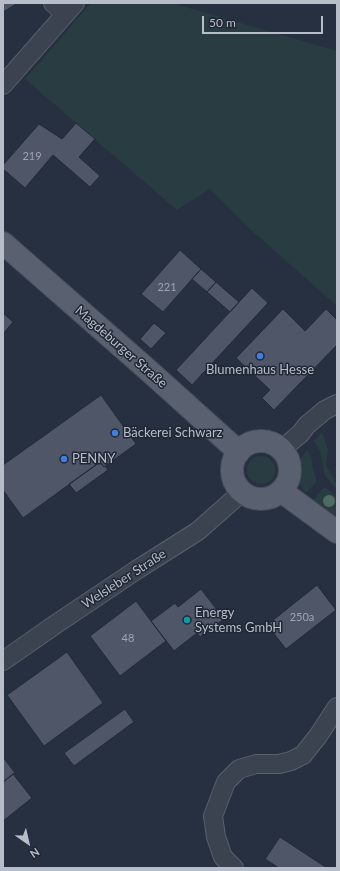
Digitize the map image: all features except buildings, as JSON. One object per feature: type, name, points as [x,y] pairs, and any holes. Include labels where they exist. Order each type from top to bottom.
[{"type":"main road","name":"Magdeburger Straße","points":[[3,243],[239,452]]},
{"type":"main road","points":[[263,441],[272,443],[282,449],[287,455],[290,467],[289,479],[282,491],[274,496],[263,499],[248,496],[242,492],[237,486],[232,469],[233,463],[239,452],[247,444],[263,441]]},
{"type":"main road","points":[[282,491],[337,532]]},
{"type":"street","points":[[3,86],[64,7]]},
{"type":"street","points":[[282,449],[325,410],[337,404]]},
{"type":"street","name":"Welsleber Straße","points":[[3,661],[138,569],[198,531],[242,492]]},
{"type":"street","points":[[234,868],[224,857],[216,837],[213,816],[226,782],[239,769],[256,764],[279,764],[291,761],[303,755],[318,736],[337,707]]},
{"type":"green space","points":[[91,3],[172,3],[337,51],[337,306],[250,229],[210,189],[177,210],[25,79]]},
{"type":"green space","points":[[322,432],[328,450],[326,465],[337,484],[337,489],[325,475],[320,451],[314,441]]},
{"type":"green space","points":[[307,450],[311,456],[317,481],[306,493],[300,485],[298,479],[298,466],[300,459]]},
{"type":"green space","points":[[261,456],[271,460],[275,470],[271,480],[261,484],[251,480],[247,470],[251,460]]},
{"type":"green space","points":[[324,488],[328,489],[337,498],[337,520],[313,500]]},
{"type":"place","name":"Blumenhaus Hesse","points":[[260,356]]},
{"type":"place","name":"Bäckerei Schwarz","points":[[115,433]]},
{"type":"place","name":"PENNY","points":[[64,459]]},
{"type":"place","name":"Energy Systems GmbH","points":[[187,620]]}]
